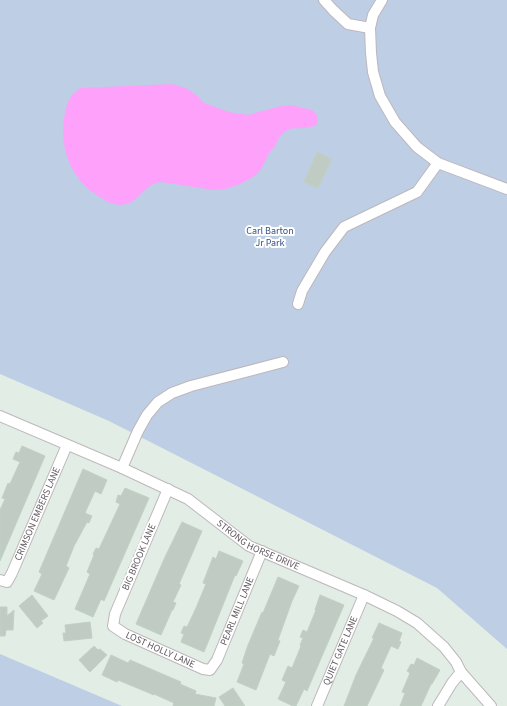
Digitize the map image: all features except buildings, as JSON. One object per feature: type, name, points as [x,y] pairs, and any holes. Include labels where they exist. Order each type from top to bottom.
[{"type":"street","points":[[324,0],[348,24],[370,28]]},
{"type":"street","points":[[382,0],[373,15],[370,28],[370,53],[373,72],[380,96],[395,122],[417,147],[438,164],[507,189]]},
{"type":"street","points":[[298,304],[302,291],[325,252],[344,227],[417,192],[438,164]]},
{"type":"street","points":[[122,468],[138,431],[147,415],[158,402],[172,393],[191,386],[283,362]]},
{"type":"street","name":"STRONG HORSE DRIVE","points":[[0,416],[168,489],[197,504],[249,546],[364,595],[397,611],[417,623],[444,647],[456,662],[461,672],[491,706]]},
{"type":"street","name":"CRIMSON EMBERS LANE","points":[[4,581],[67,445]]},
{"type":"street","name":"BIG BROOK LANE","points":[[113,626],[115,614],[168,489]]},
{"type":"street","name":"PEARL MILL LANE","points":[[210,670],[217,660],[262,551]]},
{"type":"street","name":"QUIET GATE LANE","points":[[317,706],[364,595]]},
{"type":"street","name":"LOST HOLLY LANE","points":[[113,626],[125,634],[202,669],[210,670]]},
{"type":"street","points":[[438,706],[452,683],[461,672]]},
{"type":"green space","name":"Carl Barton Jr Park","points":[[0,0],[507,0],[507,649],[437,588],[109,421],[0,374]]},
{"type":"green space","points":[[0,654],[122,706],[0,706]]},
{"type":"shaded area","points":[[171,84],[186,88],[199,97],[204,103],[229,112],[248,115],[281,106],[291,105],[312,110],[317,115],[318,120],[316,126],[292,129],[284,132],[279,137],[275,147],[269,153],[263,166],[257,174],[235,186],[214,190],[161,182],[148,187],[135,200],[123,205],[114,204],[107,201],[90,190],[74,172],[65,150],[63,125],[70,98],[81,88]]}]
